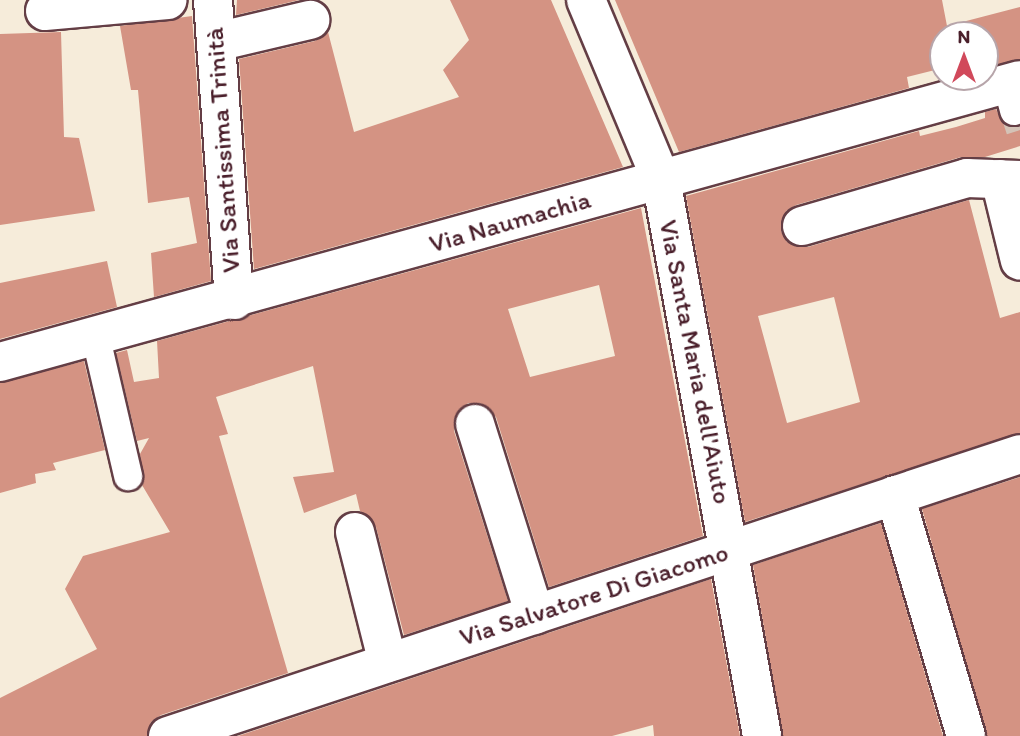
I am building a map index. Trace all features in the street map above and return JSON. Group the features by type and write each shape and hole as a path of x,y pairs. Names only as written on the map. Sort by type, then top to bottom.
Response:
{"street":[{"path":"45,11 168,0"},
{"name":"Via Santissima Trinità","path":"213,0 234,300"},
{"name":"Via Santa Maria dell'Aiuto","path":"586,0 661,179 731,549 762,736"},
{"path":"216,42 310,20"},
{"name":"Via Naumachia","path":"0,362 234,300 661,179 1014,91"},
{"path":"802,226 967,178 1010,180 1020,261"},
{"path":"96,338 128,476"},
{"path":"475,424 535,615"},
{"name":"Via Salvatore Di Giacomo","path":"168,736 1020,454"},
{"path":"895,495 966,736"},
{"path":"355,532 388,663"}],"building":[{"path":"237,0 299,0 236,15"},
{"path":"450,0 551,0 623,167 254,269 239,59 315,41 328,32 354,132 459,97 443,70 469,40"},
{"path":"615,0 942,0 946,21 929,21 929,72 907,77 909,88 679,152"},
{"path":"1020,7 1020,59 999,64 999,21 966,21"},
{"path":"192,16 211,281 154,297 151,253 197,243 189,197 148,203 138,90 131,90 120,26"},
{"path":"61,32 64,137 79,138 95,211 0,225 0,34"},
{"path":"996,109 1003,123 1020,126 1020,146 985,157 961,157 796,205 786,211 781,231 787,242 808,247 969,200 1000,318 1020,312 1020,433 745,522 686,196 919,131 920,136 956,127 985,118 985,112","holes":["834,297 860,402 787,423 758,316"]},
{"path":"641,208 703,536 549,587 496,417 480,403 468,403 454,419 454,431 508,601 404,635 376,527 360,511 356,494 304,513 293,477 334,472 313,366 216,397 228,434 219,436 288,673 161,715 151,722 147,736 0,736 0,698 97,649 65,589 83,556 170,532 142,485 140,454 149,438 137,441 116,353 127,350 134,382 159,378 157,341","holes":["599,285 615,356 530,377 508,309"]},
{"path":"107,261 117,307 0,339 0,283"},
{"path":"84,361 105,450 53,463 56,470 35,474 36,483 0,493 0,383"},
{"path":"1020,477 1020,736 987,736 922,509"},
{"path":"881,523 943,736 783,736 753,565"},
{"path":"711,579 740,736 654,736 653,725 612,736 238,736"}],"tunnel":[{"path":"1014,111 1020,130"}]}
